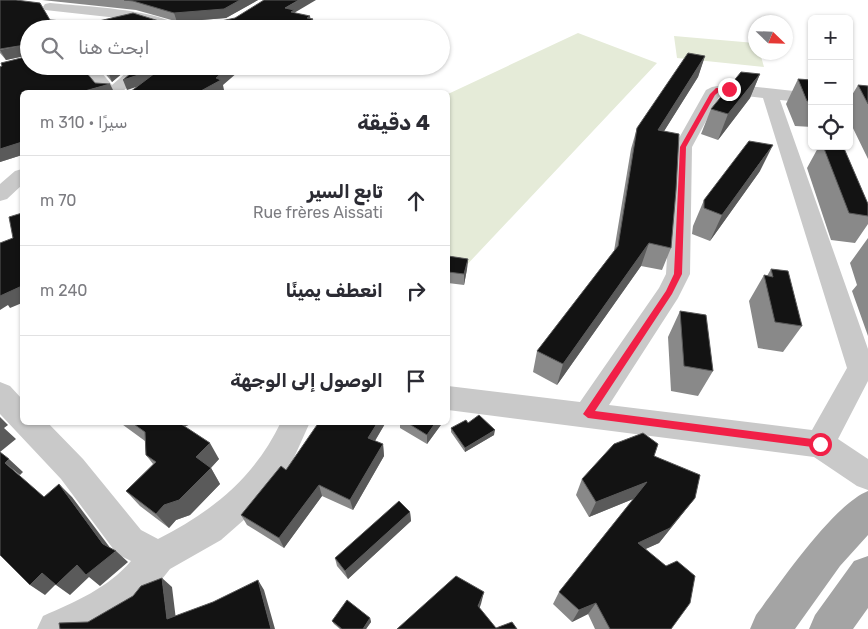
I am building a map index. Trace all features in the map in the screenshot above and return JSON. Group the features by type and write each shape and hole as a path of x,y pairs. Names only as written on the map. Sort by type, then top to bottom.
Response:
{"main road":[{"path":"770,629 827,553 868,508"},
{"path":"829,629 868,576"}],"street":[{"path":"46,7 64,0"},
{"path":"46,7 57,20"},
{"path":"46,7 156,20"},
{"path":"96,75 109,90"},
{"path":"114,90 133,75"},
{"path":"588,414 669,292 678,274 683,147 686,137 714,92 724,89 808,98"},
{"path":"770,94 865,368 820,444"},
{"path":"1,193 20,177"},
{"path":"0,394 20,416"},
{"path":"450,398 820,444 868,476"},
{"path":"30,425 72,469 129,542 158,557"},
{"path":"56,629 80,620 130,590 158,557 196,539 242,504 277,460 294,425"}],"green space":[{"path":"578,33 657,63 462,270 450,266 450,93"},
{"path":"674,36 748,42 748,60 762,60 764,67 677,58"}],"building":[{"path":"0,0 40,3 50,20 20,20 20,46 0,49"},
{"path":"124,0 240,0 224,9 174,13"},
{"path":"264,0 299,0 285,8 294,10 291,12 310,16 307,18 313,19 226,20 235,18"},
{"path":"133,13 156,20 103,20"},
{"path":"688,53 705,56 658,130 679,134 671,248 649,243 563,364 537,351 618,246 637,128"},
{"path":"20,58 20,75 88,75 95,83 110,84 88,90 20,90 20,143 0,149 1,63"},
{"path":"741,72 760,74 728,114 711,109"},
{"path":"129,75 138,75 123,80"},
{"path":"152,75 220,75 216,78 221,80 203,90 133,90"},
{"path":"798,79 808,80 807,101"},
{"path":"858,85 868,86 868,104"},
{"path":"749,141 773,145 722,215 704,208 704,200"},
{"path":"825,150 845,150 868,204 868,216 849,213"},
{"path":"20,214 20,287 0,296 0,243 13,238 9,217"},
{"path":"450,256 468,259 464,274 450,272"},
{"path":"771,269 788,271 802,326 775,322 764,275 773,277"},
{"path":"680,311 706,315 713,371 684,366"},
{"path":"479,415 495,430 465,448 451,428 466,420 468,423"},
{"path":"135,425 183,425 210,443 196,457 211,468 179,500 164,505 156,514 126,491 156,462 146,455 145,432"},
{"path":"317,425 376,425 368,438 383,444 350,500 319,485 279,538 241,515 281,466 286,470"},
{"path":"411,425 434,425 427,435"},
{"path":"643,433 658,444 654,456 700,475 695,498 670,528 638,543 666,566 677,561 695,576 690,603 671,629 610,629 596,603 579,610 559,592 647,482 596,502 582,479 614,444"},
{"path":"0,452 9,459 5,463 44,497 59,484 103,544 116,551 86,575 77,565 56,585 42,573 30,585 0,555"},
{"path":"399,501 410,512 345,571 335,558"},
{"path":"456,576 484,592 478,606 496,628 512,622 517,629 397,629"},
{"path":"162,578 167,619 213,602 258,580 271,629 60,629 59,623 88,622 133,596 141,586"},
{"path":"347,600 370,618 363,629 342,629 332,621"}],"route":[{"path":"729,89 718,90 712,94 686,137 683,147 678,274 669,292 588,414 820,444"}]}
